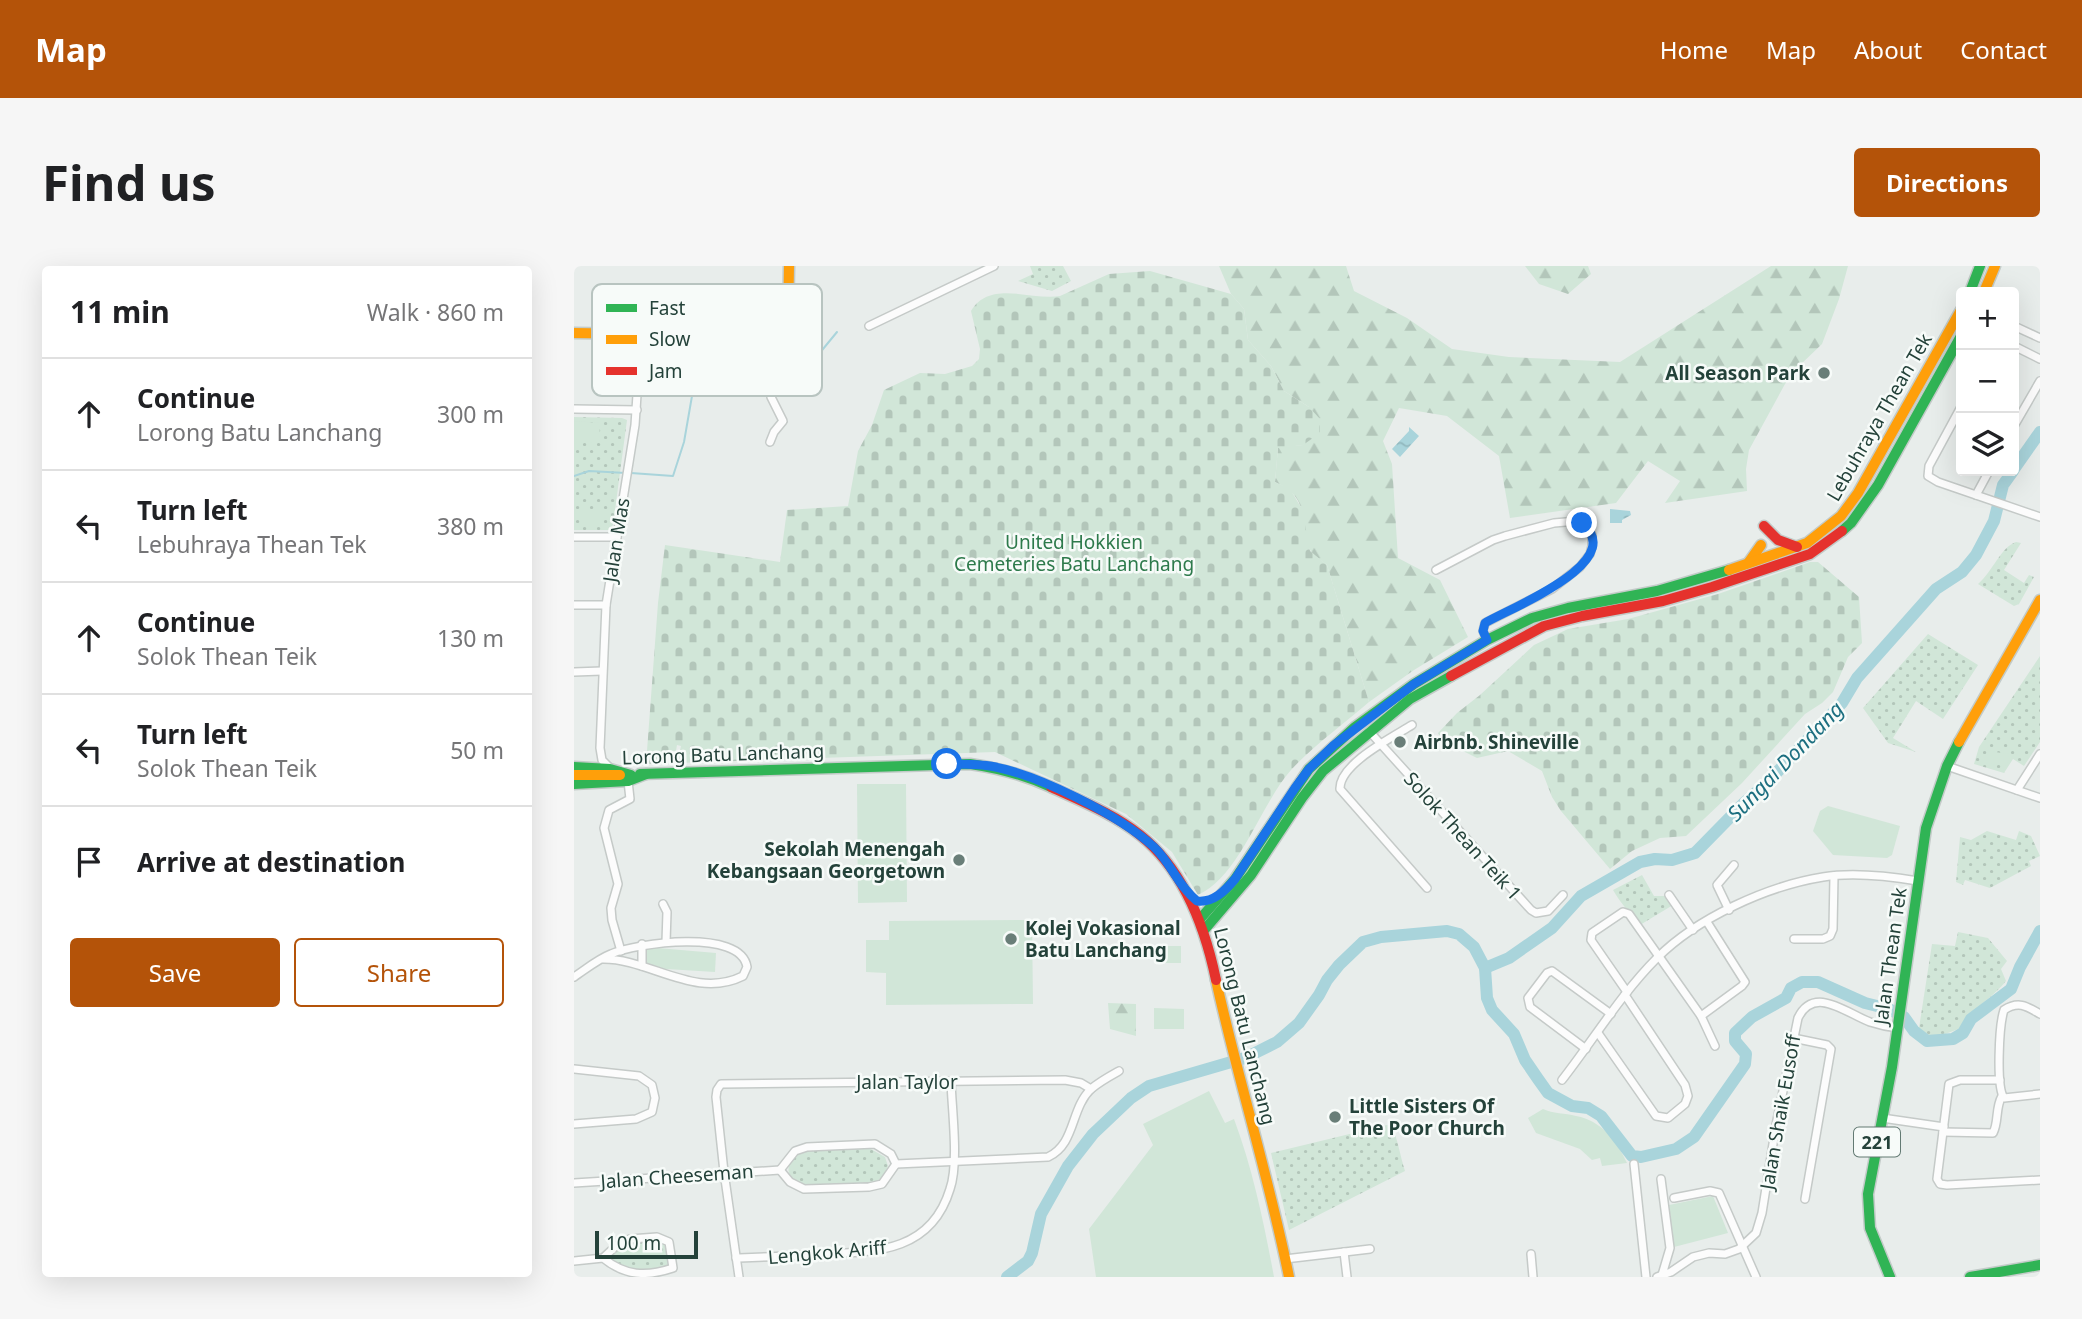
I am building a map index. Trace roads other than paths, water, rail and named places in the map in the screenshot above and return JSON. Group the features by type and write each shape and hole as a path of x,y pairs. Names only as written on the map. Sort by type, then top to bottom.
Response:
{"main road":[{"path":"789,266 789,284"},
{"path":"1972,287 1980,266"},
{"path":"1986,287 1994,266"},
{"name":"Lebuhraya Thean Tek","path":"1199,919 1227,889 1258,847 1302,779 1334,745 1414,684 1487,640 1549,613 1631,598 1767,558 1797,547 1827,529 1841,516 1858,493 1956,319"},
{"path":"574,333 592,333"},
{"name":"Lebuhraya Thean Tek","path":"1205,929 1251,875 1313,783 1337,758 1410,699 1531,632 1560,621 1663,601 1726,583 1810,554 1843,532 1872,494 1956,345"},
{"path":"1764,526 1778,540 1797,547"},
{"path":"1747,564 1761,545"},
{"path":"1726,583 1736,575 1763,566 1767,558 1810,554"},
{"name":"Jalan Thean Tek","path":"1890,1277 1870,1228 1867,1210 1870,1177 1898,1026 1926,828 1959,739 2040,600"},
{"name":"Jalan Thean Tek","path":"2009,654 2040,611"},
{"path":"1453,674 1483,652 1487,640 1498,643 1531,632"},
{"name":"Lorong Batu Lanchang","path":"574,775 947,764 992,766 1031,778 1119,821 1157,849 1185,891 1205,929 1230,1043 1289,1277"},
{"path":"574,767 589,766 622,775"},
{"path":"574,784 622,775"},
{"path":"1185,891 1197,901 1203,902 1227,889"},
{"path":"1970,1277 2040,1265"}],"street":[{"path":"869,326 994,266"},
{"path":"2019,328 2040,338"},
{"path":"2019,348 2040,359"},
{"path":"2019,417 2040,381"},
{"name":"Jalan Mas","path":"622,775 602,760 600,748 603,671 606,605 638,396"},
{"path":"771,396 783,421 774,432 771,442"},
{"path":"574,409 637,410"},
{"path":"1958,413 1928,466 1928,476 1938,482 2040,517"},
{"path":"1976,495 1986,476"},
{"path":"1436,570 1493,540 1539,526 1577,521 1585,525 1592,546 1587,559 1552,589 1485,623 1483,631 1487,640"},
{"path":"574,537 617,537"},
{"path":"574,605 606,605"},
{"path":"574,672 603,671"},
{"path":"1412,725 1380,744 1342,776 1340,783 1343,795 1427,888"},
{"name":"Solok Thean Teik 1","path":"1369,731 1531,910 1536,914 1548,911 1563,895"},
{"name":"Jalan Mas","path":"589,766 595,763 600,748"},
{"path":"2017,790 2040,754"},
{"path":"1947,766 2040,798"},
{"path":"621,951 611,908 617,878 604,828 609,810 630,799 622,775"},
{"path":"1729,910 1717,885 1734,864"},
{"path":"1562,1080 1626,993 1658,958 1707,922 1786,886 1834,876 1918,881"},
{"path":"1794,939 1823,939 1830,936 1833,929 1834,876"},
{"path":"1669,895 1693,930"},
{"path":"663,904 667,912 666,942"},
{"path":"1598,1033 1653,1114 1665,1119 1685,1104 1688,1092 1592,942 1592,933 1620,913 1626,912 1701,1016 1716,1046"},
{"path":"1701,1016 1745,982 1707,922"},
{"path":"574,977 601,959 621,951 642,944 666,942 704,942 744,957 747,964 743,976 735,980 705,982 672,978 621,959 601,959"},
{"path":"642,944 642,966"},
{"path":"1586,1049 1530,1007 1528,998 1547,973 1552,971 1611,1014"},
{"name":"Jalan Shaik Eusoff","path":"1743,1245 1756,1233 1762,1213 1793,1038 1801,1011 1815,1001 1827,1002 1871,1022 1898,1026"},
{"path":"1882,1118 1944,1130 1993,1133 1998,1103 2002,1096 2000,1080 2004,1010 2025,1005 2031,1006 2040,1014"},
{"path":"1793,1038 1828,1045 1831,1049 1805,1199"},
{"path":"574,1069 639,1076 652,1085 655,1098 652,1112 641,1118 574,1125"},
{"path":"896,1164 1040,1159 1055,1154 1066,1143 1081,1104 1091,1089 1119,1071"},
{"name":"Jalan Taylor","path":"724,1172 716,1092 721,1084 1065,1080 1081,1083 1091,1089"},
{"path":"2000,1080 1952,1081 1948,1088 1937,1179 1940,1184 2040,1180"},
{"name":"Lengkok Ariff","path":"736,1258 870,1252 888,1249 917,1236 940,1213 951,1187 951,1082"},
{"path":"2002,1096 2008,1099 2040,1094"},
{"name":"Jalan Cheeseman","path":"858,1145 879,1145 891,1154 896,1164 882,1184 869,1187 800,1188 790,1182 780,1170 789,1157 800,1149 858,1145"},
{"path":"1634,1164 1646,1277"},
{"name":"Jalan Cheeseman","path":"574,1183 780,1170"},
{"path":"724,1172 739,1277"},
{"path":"1659,1276 1670,1248 1661,1179"},
{"path":"1674,1198 1710,1191 1718,1193 1756,1277"},
{"path":"574,1261 603,1258 625,1241 657,1237 669,1242 673,1268 662,1273 632,1275 603,1258"},
{"path":"1659,1276 1693,1257 1709,1253 1725,1254 1743,1245"},
{"path":"1285,1259 1370,1249"},
{"path":"1344,1252 1347,1277"},
{"path":"1531,1254 1534,1277"}],"water":[{"path":"1409,427 1419,436 1400,457 1392,449 1409,431"},
{"path":"1610,509 1630,511 1631,515 1622,520 1622,523 1610,523"}],"waterway":[{"path":"822,350 837,332"},
{"path":"631,473 673,476 684,442 692,396"},
{"name":"Sungai Dondang","path":"2019,462 2040,432"},
{"path":"574,476 589,471 626,473"},
{"name":"Sungai Dondang","path":"1485,968 1509,958 1552,928 1581,896 1640,862 1672,860 1695,853 1766,784 1842,703 1857,678 1936,589 1962,572 1976,555 1994,521 2003,485 2009,476"},
{"path":"1007,1277 1028,1261 1041,1214 1068,1166 1093,1134 1131,1098 1149,1086 1245,1058 1277,1042 1299,1023 1327,980 1363,942 1381,937 1447,931 1459,934 1474,947 1485,968 1487,998 1492,1010 1514,1034 1525,1060 1548,1093 1572,1106 1588,1108 1601,1116 1632,1156 1641,1157 1676,1149 1694,1137 1745,1064 1746,1054 1735,1041 1735,1033 1752,1017 1786,998 1791,988 1802,982 1818,982 1904,1017 1914,1031 1927,1041 1953,1039 1963,1033 1971,1019 2011,989 2040,931"}],"place":[{"name":"All Season Park","path":"1824,373"},
{"name":"Airbnb. Shineville","path":"1400,742"},
{"name":"Sekolah Menengah Kebangsaan Georgetown","path":"959,860"},
{"name":"Kolej Vokasional Batu Lanchang","path":"1011,939"},
{"name":"Little Sisters Of The Poor Church","path":"1335,1117"}],"park label":[{"name":"United Hokkien Cemeteries Batu Lanchang","path":"1074,553"}]}
